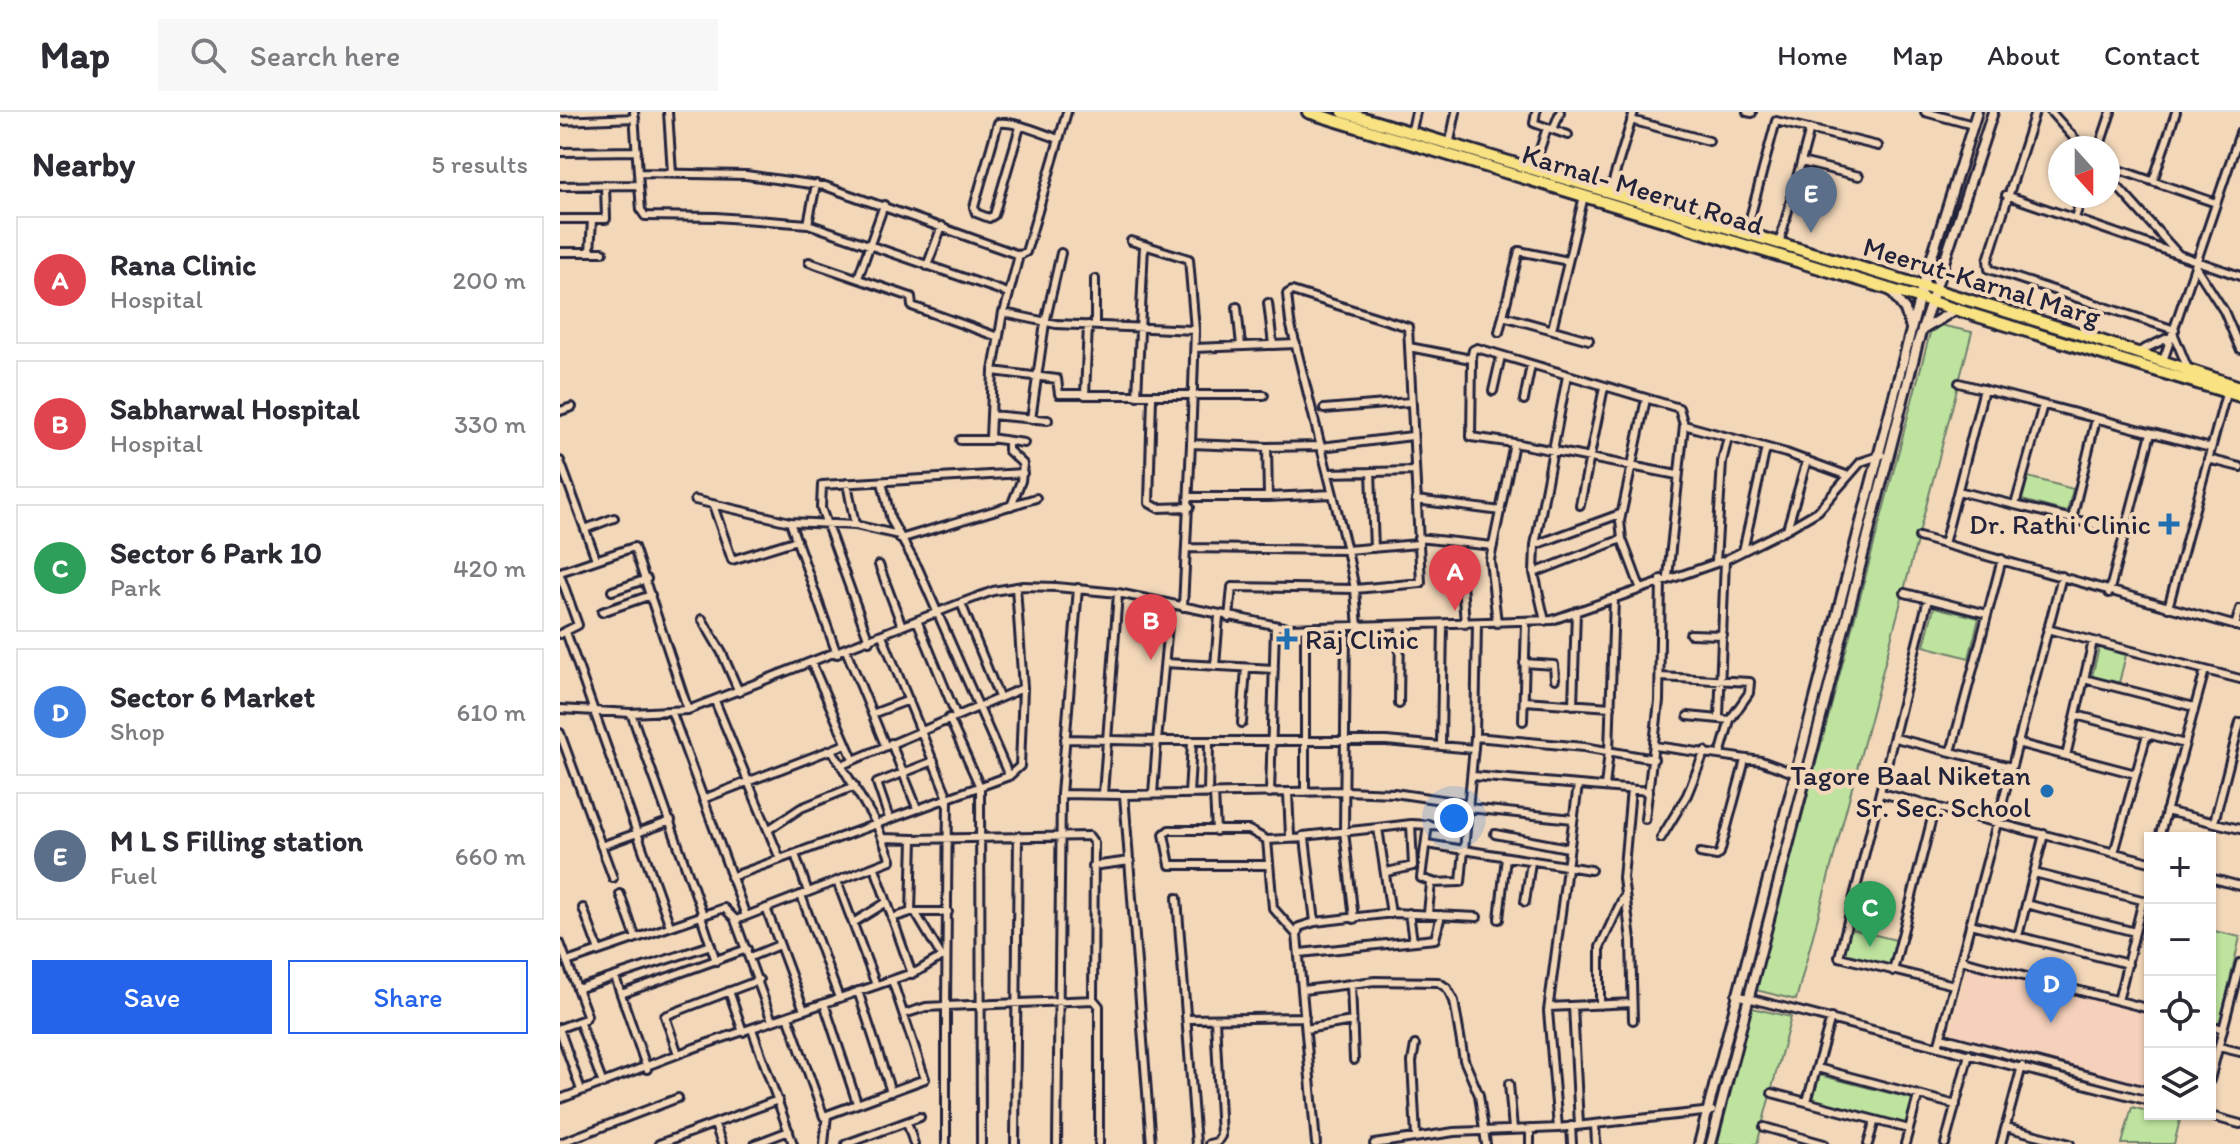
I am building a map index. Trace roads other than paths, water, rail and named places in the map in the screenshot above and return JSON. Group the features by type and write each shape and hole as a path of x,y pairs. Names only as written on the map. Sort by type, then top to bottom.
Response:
{"highway":[{"name":"Karnal- Meerut Road","path":"1308,112 1887,287 1927,294 1959,308 2228,387 2240,395"},
{"name":"Meerut-Karnal Marg","path":"1343,112 1746,233 1927,294 2163,361 2228,387 2240,387"}],"street":[{"path":"668,112 672,173"},
{"path":"638,173 746,175 816,184 884,205 1018,256 1026,252 1067,112"},
{"path":"1411,134 1416,112"},
{"path":"1449,146 1456,112"},
{"path":"1536,112 1534,123 1568,135"},
{"path":"1532,171 1560,112"},
{"path":"1925,112 1973,125"},
{"path":"1711,1144 1922,330 1927,294 1977,112"},
{"path":"1699,1144 1911,328 1927,294 1993,112"},
{"path":"2035,112 2006,195 1988,260 1990,270 2174,333 2188,369"},
{"path":"2051,112 2072,136"},
{"path":"2103,136 2111,112"},
{"path":"2153,181 2176,112"},
{"path":"560,121 635,115 641,210 645,216 716,217 808,224 1008,293"},
{"path":"1609,194 1633,116 1709,141"},
{"path":"1746,233 1775,123 1780,120 1878,146"},
{"path":"1020,127 994,215 989,218 976,213 974,207 997,125 1003,121 1059,139"},
{"path":"1779,244 1810,129"},
{"path":"2163,361 2240,133"},
{"path":"560,152 637,151"},
{"path":"1801,162 1859,176"},
{"path":"2120,170 2216,203"},
{"path":"808,224 816,184"},
{"path":"560,219 606,219 605,185"},
{"path":"560,186 639,185"},
{"path":"2120,189 2178,254"},
{"path":"2006,195 2240,276"},
{"path":"1552,329 1584,196"},
{"path":"858,278 884,205"},
{"path":"2075,218 2078,208"},
{"path":"590,252 592,220"},
{"path":"927,266 942,226"},
{"path":"1131,241 1189,259 1195,348 1183,607"},
{"path":"1137,396 1144,245"},
{"path":"1499,332 1519,251 1568,261"},
{"path":"560,252 603,252"},
{"path":"1031,419 1045,323 1061,253"},
{"path":"990,440 998,337 1018,256"},
{"path":"809,262 911,297 912,306 998,337"},
{"path":"2196,263 2224,311 2240,349"},
{"path":"1084,394 1095,279"},
{"path":"1887,287 1905,310 1911,328"},
{"path":"1229,618 1232,587 1355,589 1419,585 1409,330 1405,325 1292,291 1287,294 1286,300 1347,550 1355,589 1358,628"},
{"path":"1268,303 1273,345"},
{"path":"1237,307 1241,346"},
{"path":"1922,330 1943,314 1959,308"},
{"path":"1003,312 1045,323 1195,330"},
{"path":"1503,316 1589,340"},
{"path":"2136,353 2174,333"},
{"path":"1195,348 1296,344"},
{"path":"1409,347 1472,359"},
{"path":"1645,819 1654,759 1665,578 1684,425 1681,409 1474,348 1471,437 1677,475"},
{"path":"1493,391 1501,356"},
{"path":"1524,400 1531,365"},
{"path":"993,371 1058,380 1059,394 1152,397 1264,395"},
{"path":"1545,621 1534,573 1535,545 1567,376"},
{"path":"1959,383 2211,448"},
{"path":"1580,505 1604,387"},
{"path":"2168,608 2228,387"},
{"path":"1944,544 1984,389"},
{"path":"1152,397 1149,503 1158,508 1190,507"},
{"path":"1640,587 1622,539 1620,514 1646,399"},
{"path":"1324,409 1410,402"},
{"path":"2015,505 2043,405"},
{"path":"560,411 572,407"},
{"path":"991,415 1048,420"},
{"path":"2072,519 2096,419"},
{"path":"1684,425 1807,460 1846,475"},
{"path":"2109,593 2151,433"},
{"path":"1191,444 1321,446 1412,436"},
{"path":"1716,562 1722,462 1728,437"},
{"path":"960,440 1024,443"},
{"path":"1008,441 1008,450 1022,460 1023,473 1011,506"},
{"path":"1497,623 1490,570 1514,443"},
{"path":"1267,447 1268,497"},
{"path":"1743,551 1766,448"},
{"path":"560,709 631,713 688,710 812,664 961,603 1016,587 1078,588 1118,593 1275,627 1305,629 1545,621 1725,560 1818,511 1846,475 1861,462 1877,454 1889,455"},
{"path":"2208,459 2240,467"},
{"path":"1787,529 1807,460"},
{"path":"560,461 596,559"},
{"path":"1328,473 1414,471"},
{"path":"1371,472 1374,548"},
{"path":"869,641 821,508 821,486 1023,473"},
{"path":"882,482 899,537 918,568 1009,776"},
{"path":"847,483 855,525"},
{"path":"1958,491 2125,532"},
{"path":"1190,497 1333,494"},
{"path":"695,500 790,522 855,525 899,537 1036,498"},
{"path":"1416,500 1501,511"},
{"path":"713,505 732,560 797,540"},
{"path":"1535,545 1620,514"},
{"path":"585,529 614,518"},
{"path":"790,522 837,654"},
{"path":"1919,537 2062,576 2109,593 2238,626 2240,609"},
{"path":"1534,573 1622,539"},
{"path":"1188,548 1347,550 1418,541 1493,546"},
{"path":"670,926 563,633 578,625 560,574 634,547 688,710"},
{"path":"1951,752 2002,559"},
{"path":"1719,716 1725,560"},
{"path":"879,565 902,626"},
{"path":"1461,570 1465,624"},
{"path":"1938,1047 2062,576"},
{"path":"612,591 647,579"},
{"path":"731,877 1019,770 1023,688 1016,587"},
{"path":"1057,1144 1061,794 1078,588"},
{"path":"1103,794 1118,593"},
{"path":"1905,593 1987,614"},
{"path":"602,612 651,595"},
{"path":"1605,787 1614,598"},
{"path":"1928,599 1839,957 1954,985"},
{"path":"961,603 999,697"},
{"path":"1153,794 1170,604"},
{"path":"1573,705 1576,611"},
{"path":"1215,666 1219,616"},
{"path":"702,619 722,653 739,692"},
{"path":"917,620 980,787 981,1144"},
{"path":"1428,824 1421,879 1461,882 1473,776 1477,623"},
{"path":"1523,721 1526,623"},
{"path":"1441,745 1443,624"},
{"path":"1399,704 1400,626"},
{"path":"1270,793 1275,627"},
{"path":"1346,628 1344,831 1354,919"},
{"path":"1305,629 1305,792"},
{"path":"2047,629 2240,679"},
{"path":"1690,634 1723,635"},
{"path":"882,635 948,798 948,912 944,960 946,1144"},
{"path":"2066,756 2093,641"},
{"path":"846,650 872,714 904,774 917,808"},
{"path":"1165,663 1274,669"},
{"path":"1524,663 1554,665 1555,679"},
{"path":"812,664 853,759"},
{"path":"1242,723 1246,668"},
{"path":"2161,832 2205,670"},
{"path":"1660,677 1743,679 1751,685 1749,693 1730,720 1720,755"},
{"path":"2084,679 2194,707"},
{"path":"842,765 921,728 1023,688"},
{"path":"872,714 909,700"},
{"path":"715,701 780,859"},
{"path":"1524,701 1611,707"},
{"path":"631,713 671,821 716,961"},
{"path":"672,713 746,916"},
{"path":"2076,715 2185,744"},
{"path":"1688,716 1719,716 1730,720"},
{"path":"2214,822 2240,722"},
{"path":"560,733 613,878"},
{"path":"2114,853 2147,734"},
{"path":"1475,737 1609,751 1654,759"},
{"path":"1895,738 2011,767"},
{"path":"1065,739 1271,744 1345,741 1474,749"},
{"path":"1189,794 1192,743"},
{"path":"1209,743 1216,831"},
{"path":"2017,743 2136,774"},
{"path":"703,799 846,744"},
{"path":"1655,746 1766,762 1807,778"},
{"path":"735,920 875,868 891,859 876,823 832,750"},
{"path":"1661,838 1687,795 1705,751"},
{"path":"1700,853 1715,856 1720,853 1745,760"},
{"path":"889,818 876,786 934,761"},
{"path":"1473,776 1649,791"},
{"path":"1558,1128 1549,1007 1578,785"},
{"path":"768,830 801,808 855,786"},
{"path":"1631,789 1623,898 1631,940 1633,1020"},
{"path":"1288,793 1290,836"},
{"path":"1061,794 1394,793 1573,819"},
{"path":"1881,793 2144,860"},
{"path":"1124,795 1151,1144"},
{"path":"1893,971 1935,806"},
{"path":"2166,811 2240,829"},
{"path":"601,846 671,821"},
{"path":"1267,865 1168,864 1167,831 1257,832 1267,840 1411,824 1466,827"},
{"path":"1387,872 1413,866 1411,824"},
{"path":"1378,828 1391,914"},
{"path":"1495,834 1568,848"},
{"path":"2018,936 2044,834"},
{"path":"1015,1144 1018,836"},
{"path":"1303,836 1315,922"},
{"path":"884,838 1092,837 1093,1000 1099,1006 1099,1144"},
{"path":"913,839 913,912 944,960"},
{"path":"1267,840 1267,865 1275,912 1297,935"},
{"path":"1427,844 1591,870"},
{"path":"795,854 839,998"},
{"path":"1499,919 1506,857"},
{"path":"1092,866 1130,861"},
{"path":"1525,902 1531,862"},
{"path":"875,868 912,974"},
{"path":"2034,873 2144,900"},
{"path":"2216,880 2240,886"},
{"path":"837,881 876,985"},
{"path":"1428,913 1433,882"},
{"path":"620,894 636,938"},
{"path":"1177,898 1196,1144"},
{"path":"1600,1005 1600,947 1623,898"},
{"path":"853,923 887,902"},
{"path":"2026,904 2135,932"},
{"path":"2118,1001 2135,932 2146,904"},
{"path":"583,908 599,951"},
{"path":"567,962 727,908 747,949 772,1021"},
{"path":"766,908 804,1010"},
{"path":"892,918 913,912 948,912"},
{"path":"1409,913 1413,941"},
{"path":"1316,1144 1297,935 1299,927 1315,922 1391,914 1477,917"},
{"path":"1300,953 1436,938 1441,915"},
{"path":"1970,924 2128,964"},
{"path":"560,943 587,1015 560,1030 581,1090"},
{"path":"577,989 711,945"},
{"path":"750,957 779,945"},
{"path":"621,994 747,949"},
{"path":"560,1099 944,960"},
{"path":"1961,960 2144,1008"},
{"path":"2216,1058 2240,963"},
{"path":"615,977 647,1069"},
{"path":"678,1054 665,1016 759,980"},
{"path":"824,1117 925,1079 892,980"},
{"path":"1303,990 1408,981 1438,982 1447,988 1454,1001 1464,1060 1479,1095 1486,1144"},
{"path":"1351,984 1354,1060"},
{"path":"729,991 743,1032"},
{"path":"858,991 891,1092"},
{"path":"1736,995 2144,1099"},
{"path":"904,1014 926,1007 1093,1000"},
{"path":"824,1003 857,1103"},
{"path":"1549,1007 1632,1003"},
{"path":"1572,1144 1575,1126 1573,1006"},
{"path":"788,1016 824,1117 824,1144"},
{"path":"1187,1019 1305,1017"},
{"path":"1807,1101 1831,1018"},
{"path":"1209,1144 1217,1142 1221,1136 1215,1019"},
{"path":"579,1021 603,1084"},
{"path":"1306,1029 1352,1021"},
{"path":"2216,1027 2223,1029"},
{"path":"752,1029 793,1144"},
{"path":"1941,1037 2144,1090"},
{"path":"1415,1045 1412,1057 1416,1137"},
{"path":"2219,1047 2240,1052"},
{"path":"1945,1144 1969,1054"},
{"path":"2001,1144 2024,1059"},
{"path":"1817,1068 1956,1105"},
{"path":"1509,1084 1513,1129"},
{"path":"1772,1093 1909,1129"},
{"path":"1905,1144 1918,1096"},
{"path":"560,1143 678,1098"},
{"path":"659,1144 778,1100"},
{"path":"1374,1144 1483,1130 1558,1128 1719,1112"},
{"path":"846,1144 920,1117"},
{"path":"2216,1118 2240,1124"},
{"path":"1868,1144 1875,1120"},
{"path":"907,1122 914,1144"},
{"path":"1595,1124 1596,1144"},
{"path":"715,1125 722,1144"},
{"path":"1764,1127 1824,1144"},
{"path":"2006,1127 2065,1143"},
{"path":"1530,1129 1530,1144"},
{"path":"755,1144 789,1131"},
{"path":"1780,1144 1783,1132"},
{"path":"873,1135 876,1144"},
{"path":"1435,1135 1435,1144"}],"place":[{"name":"M L S Filling station","path":"1811,233"},
{"name":"Dr. Rathi Clinic","path":"2169,524"},
{"name":"Rana Clinic","path":"1455,611"},
{"name":"Raj Clinic","path":"1287,639"},
{"name":"Sabharwal Hospital","path":"1151,660"},
{"name":"Tagore Baal Niketan Sr. Sec. School","path":"2047,791"},
{"name":"Sector 6 Park 10","path":"1870,947"},
{"name":"Sector 6 Market","path":"2051,1023"}]}
